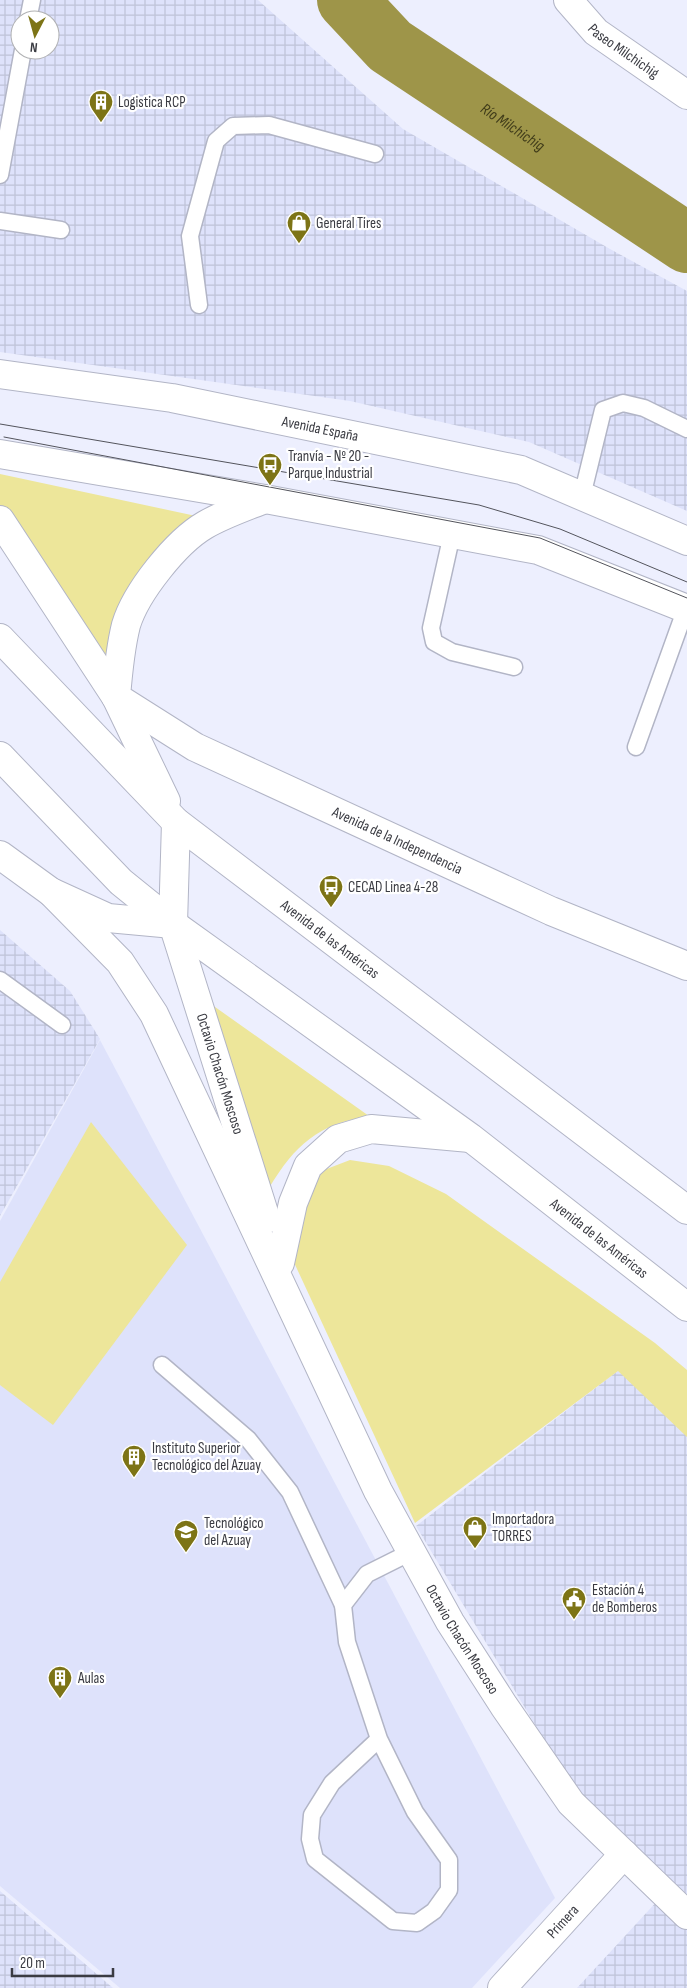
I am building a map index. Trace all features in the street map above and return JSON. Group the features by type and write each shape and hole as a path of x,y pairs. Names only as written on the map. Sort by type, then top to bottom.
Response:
{"main road":[{"name":"Paseo Milchichig","path":"568,0 596,32 687,95"},
{"name":"Avenida España","path":"0,374 172,398 521,470 687,541"},
{"path":"0,454 265,499 538,550 687,608"},
{"path":"116,697 119,658 127,623 145,588 165,560 204,525 265,499"},
{"path":"0,520 116,697 176,822"},
{"name":"Avenida de las Américas","path":"0,638 176,822 687,1210"},
{"name":"Avenida de la Independencia","path":"116,697 195,747 551,911 687,966"},
{"name":"Avenida de las Américas","path":"0,756 121,882 173,924 471,1138 687,1307"},
{"name":"Octavio Chacón Moscoso","path":"176,822 173,924 298,1320"},
{"path":"0,855 51,892 108,918 173,924"},
{"name":"Octavio Chacón Moscoso","path":"51,892 120,962 154,1014 378,1491 450,1622 504,1706 571,1803 687,1915"},
{"path":"280,1263 293,1203 308,1166 338,1139 371,1129 471,1138"},
{"name":"Primera","path":"502,1988 624,1854"}],"lane":[{"path":"0,175 21,60"},
{"path":"199,306 190,236 216,141 233,126 269,125 375,154"},
{"path":"0,221 61,230"},
{"path":"582,496 603,410 623,403 644,408 687,429"},
{"path":"452,534 431,628 434,642 452,652 514,667"},
{"path":"636,747 687,608"},
{"path":"0,980 62,1025"},
{"path":"162,1366 248,1439 290,1492 343,1605 347,1642 379,1739 416,1812 449,1860 449,1890 434,1911 417,1923 393,1921 315,1859 310,1839 312,1815 332,1783 379,1739"},
{"path":"343,1605 367,1574 411,1552"}],"shaded area":[{"path":"0,0 258,0 403,129 610,249 687,291 687,511 529,442 350,401 0,352"},
{"path":"0,474 196,516 106,666 0,506"},
{"path":"0,930 70,991 100,1039 0,1216"},
{"path":"208,1002 369,1116 336,1125 310,1139 288,1160 269,1188"},
{"name":"Tecnológico del Azuay","path":"100,1040 555,1898 472,1988 120,1988 0,1886 0,1221"},
{"path":"91,1122 187,1245 53,1425 0,1385 0,1282"},
{"path":"350,1160 389,1166 446,1194 655,1343 687,1370 687,1437 618,1371 415,1523 291,1256 311,1180 324,1170"},
{"path":"619,1370 687,1435 687,1988 577,1988 672,1885 576,1793 416,1526"},
{"path":"0,1891 113,1988 0,1988"}],"waterway":[{"name":"Río Milchichig","path":"347,0 390,46 687,243"}],"tram line":[{"path":"0,424 479,505 560,529 687,582"},
{"path":"4,437 540,538 687,598"}],"place":[{"name":"Logistica RCP","path":"101,123"},
{"name":"General Tires","path":"299,244"},
{"name":"Tranvía - Nº 20 - Parque Industrial","path":"270,486"},
{"name":"CECAD Linea 4-28","path":"331,908"},
{"name":"Instituto Superior Tecnológico del Azuay","path":"134,1478"},
{"name":"Importadora TORRES","path":"475,1549"},
{"name":"Tecnológico del Azuay","path":"186,1553"},
{"name":"Estación 4 de Bomberos","path":"574,1620"},
{"name":"Aulas","path":"60,1699"}]}
